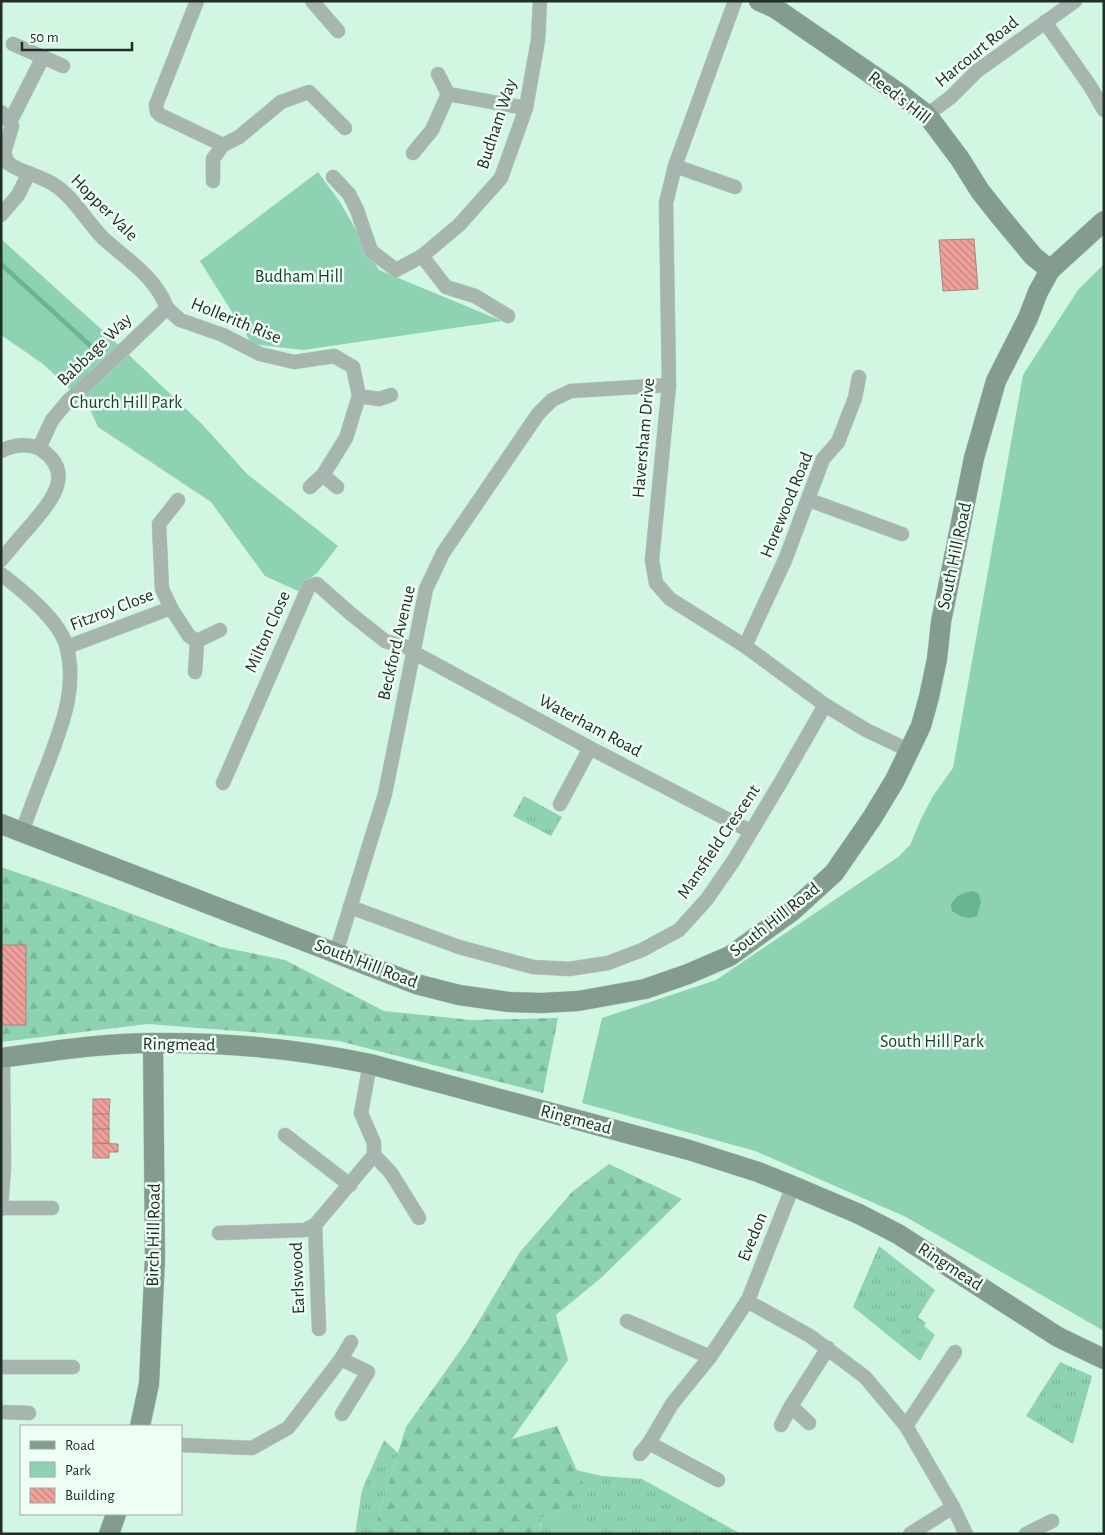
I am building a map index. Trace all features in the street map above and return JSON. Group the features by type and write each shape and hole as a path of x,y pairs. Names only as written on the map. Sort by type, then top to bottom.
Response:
{"street":[{"path":"197,1 156,105 157,112 223,145"},
{"path":"312,1 338,31"},
{"name":"Budham Way","path":"334,177 349,194 353,202 371,251 396,270 422,256 459,225 501,178 526,108 538,40 540,1"},
{"name":"Haversham Drive","path":"735,1 675,166 666,203 669,385 652,560 656,583 670,599 745,646 825,705 866,730 910,751"},
{"name":"Reed's Hill","path":"759,1 775,8 900,94 927,115 999,215 1033,256 1050,270"},
{"name":"Harcourt Road","path":"927,115 951,97 977,70 1074,2"},
{"path":"1045,22 1090,86 1104,110"},
{"path":"13,44 63,66"},
{"name":"Hopper Vale","path":"43,57 6,117 12,130 4,157 12,166 61,190 103,237 149,277 162,295 166,308"},
{"path":"438,74 448,94"},
{"path":"213,181 214,159 223,145 238,137 281,102 309,92 345,128"},
{"path":"448,94 526,108"},
{"path":"413,153 432,130 448,94"},
{"path":"675,166 735,187"},
{"path":"1,215 18,195 29,173"},
{"name":"South Hill Road","path":"1,824 416,984 459,995 509,1002 578,1001 645,988 688,974 730,956 791,912 834,873 872,818 910,751 921,726 929,697 937,659 941,622 974,458 996,381 1050,270 1104,221"},
{"path":"422,256 446,287 475,296 508,316"},
{"name":"Hollerith Rise","path":"166,308 180,320 223,335 260,354 294,362 334,356 353,367 359,396 346,438 323,475 310,487"},
{"name":"Babbage Way","path":"39,448 52,420 68,401 97,376 166,308"},
{"name":"Horewood Road","path":"745,646 785,560 823,459 838,442 855,398 859,377"},
{"name":"Beckford Avenue","path":"336,953 385,794 426,589 444,553 538,414 552,400 571,391 669,385"},
{"path":"359,396 378,399 391,395"},
{"path":"1,451 11,446 26,445 39,448 50,456 57,470 58,485 52,500 1,560"},
{"path":"323,475 337,487"},
{"name":"Fitzroy Close","path":"178,500 159,524 162,589 188,636 197,641"},
{"path":"809,500 902,534"},
{"path":"1,574 37,603 61,635 67,647 71,686 64,719 22,832"},
{"name":"Milton Close","path":"223,782 310,586 317,584 385,641 413,651"},
{"name":"Fitzroy Close","path":"67,647 171,608"},
{"path":"195,672 197,641 220,630"},
{"name":"Waterham Road","path":"413,651 590,748 750,831"},
{"name":"Mansfield Crescent","path":"350,907 459,947 533,967 569,969 608,963 642,950 679,930 708,899 734,860 825,705"},
{"path":"560,804 590,748"},
{"name":"Ringmead","path":"2,1058 54,1051 153,1043 282,1049 370,1064 688,1150 758,1172 859,1214 898,1234 1058,1337 1104,1359"},
{"name":"Birch Hill Road","path":"140,1425 149,1384 155,1258 153,1043"},
{"path":"2,1058 1,1209 52,1208"},
{"path":"370,1064 361,1113 374,1143 374,1155 391,1172 419,1218"},
{"path":"285,1135 350,1185"},
{"name":"Earlswood","path":"219,1233 305,1230 315,1225 374,1155"},
{"name":"Evedon","path":"640,1454 649,1443 672,1404 710,1356 747,1301 793,1186"},
{"name":"Earlswood","path":"315,1225 319,1329"},
{"path":"747,1301 810,1336 865,1377 906,1426 953,1507 966,1534"},
{"path":"627,1321 710,1356"},
{"path":"182,1445 252,1448 288,1428 341,1359 351,1342"},
{"path":"781,1425 828,1348"},
{"path":"906,1426 955,1352"},
{"path":"341,1359 368,1372 342,1414"},
{"path":"1,1367 73,1367"},
{"path":"791,1406 809,1424"},
{"path":"1,1412 28,1413"},
{"path":"649,1443 718,1480"},
{"path":"910,1534 953,1507"},
{"path":"109,1534 116,1515"},
{"path":"1026,1534 1052,1521"}],"green space":[{"name":"Budham Hill","path":"318,172 340,202 379,270 502,321 303,350 252,344 200,261"},
{"name":"Church Hill Park","path":"1,239 110,337 202,424 247,474 338,546 317,573 298,591 265,576 211,502 98,427 89,407 43,364 1,335"},
{"name":"South Hill Park","path":"1104,264 1104,1331 906,1217 755,1151 582,1103 602,1018 716,980 898,857 910,845 933,796 953,768 1023,375 1078,290"},
{"path":"524,796 562,817 551,836 513,816"},
{"path":"1,867 221,947 285,960 384,1011 471,1020 558,1018 543,1093 339,1041 263,1033 148,1024 1,1042"},
{"path":"609,1164 682,1199 601,1278 556,1315 568,1360 512,1439 557,1426 589,1497 540,1518 541,1534 373,1534 406,1427 467,1341 520,1252 573,1191"},
{"path":"879,1246 935,1290 918,1317 926,1323 924,1326 935,1335 920,1361 853,1307"},
{"path":"1060,1362 1092,1376 1073,1444 1026,1416"},
{"path":"384,1440 398,1453 373,1534 355,1534 362,1490"},
{"path":"576,1470 602,1476 642,1479 741,1534 541,1534 540,1518 588,1497"},
{"path":"580,1507 591,1534 552,1534 545,1523"}],"shaded area":[{"path":"973,891 978,893 981,902 977,916 964,917 952,911 951,905 957,897"}],"building":[{"path":"974,239 978,289 943,291 939,240"},
{"path":"1,945 26,945 26,1025 1,1025"},
{"path":"93,1099 110,1099 109,1114 93,1114"},
{"path":"93,1114 109,1114 109,1129 93,1129"},
{"path":"93,1129 109,1129 109,1143 93,1143"},
{"path":"93,1143 118,1144 118,1152 109,1152 109,1158 93,1158"}],"waterway":[{"path":"1,264 94,349"}]}
